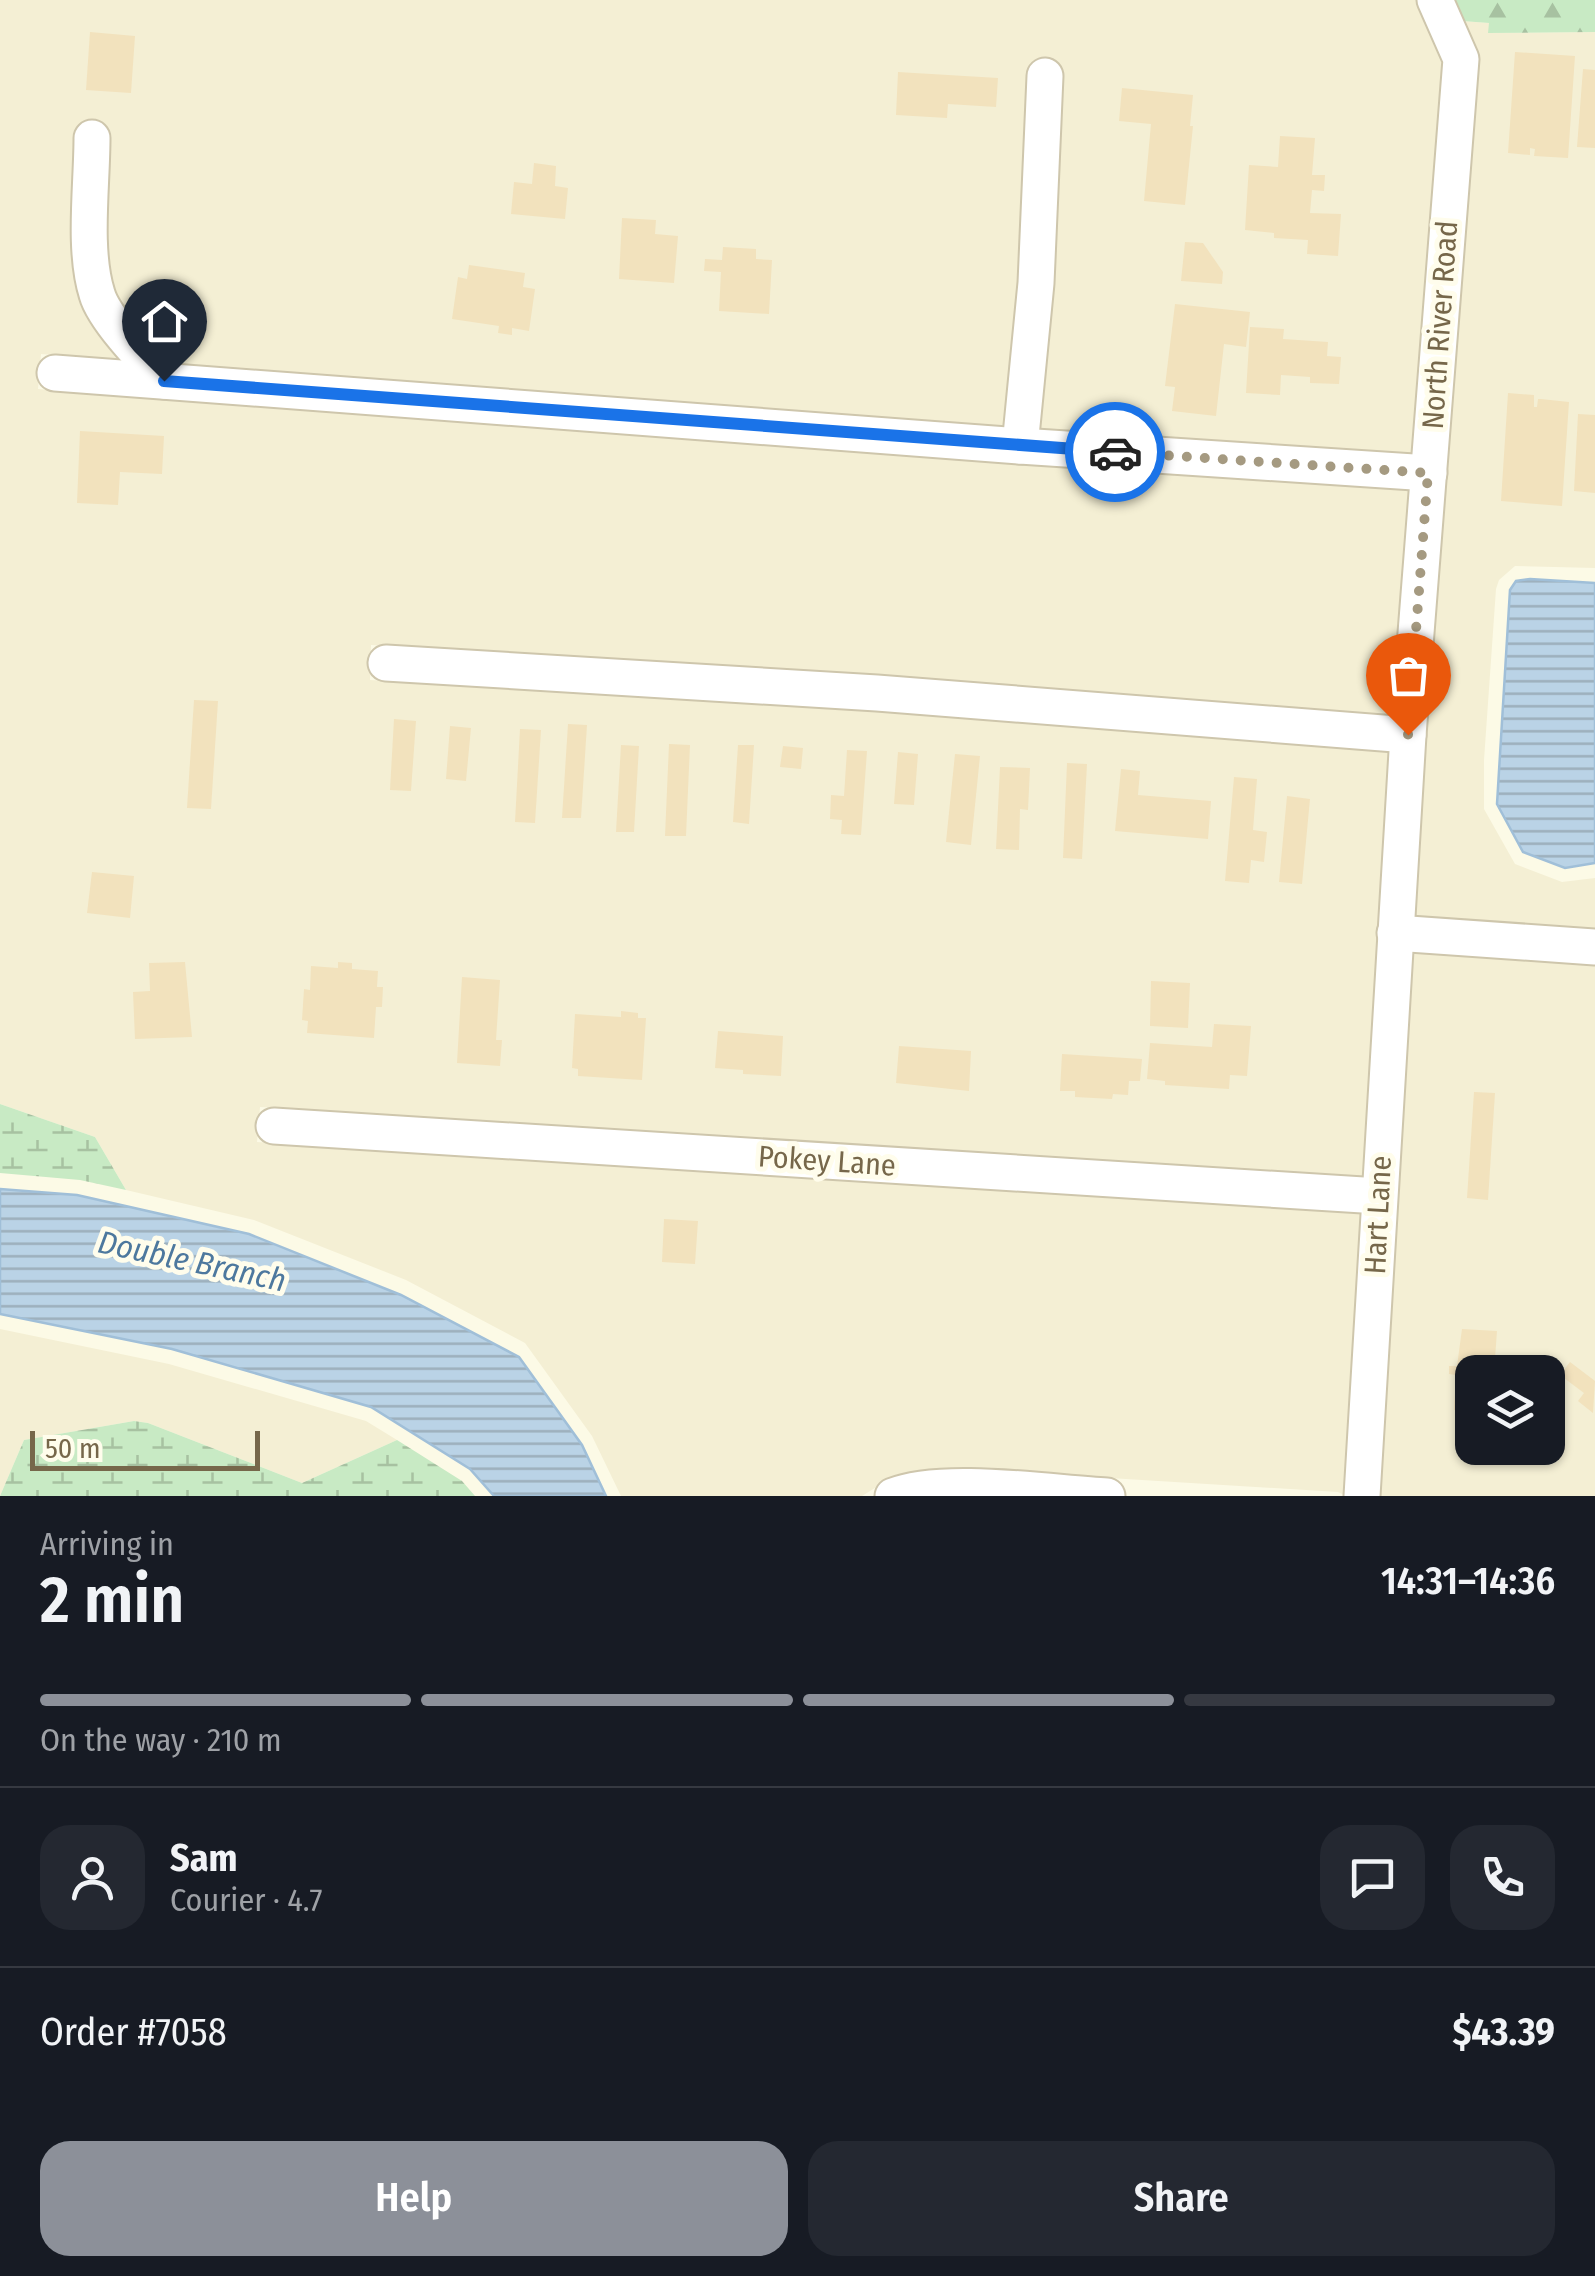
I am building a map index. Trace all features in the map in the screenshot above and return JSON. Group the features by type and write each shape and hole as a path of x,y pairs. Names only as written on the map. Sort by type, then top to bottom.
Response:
{"street":[{"name":"North River Road","path":"1395,934 1461,60 1435,0"},
{"path":"1020,446 1036,283 1044,76"},
{"path":"92,138 91,255 97,297 135,351 164,381"},
{"path":"55,373 1428,473"},
{"path":"386,663 876,693 1408,735"},
{"path":"1395,934 1595,947"},
{"name":"Hart Lane","path":"1362,1496 1395,934"},
{"name":"Pokey Lane","path":"274,1126 1380,1196"},
{"path":"893,1496 946,1486 1107,1496"}],"shaded area":[{"path":"0,0 1417,0 1442,55 1444,85 1414,454 41,354 38,389 1019,464 1411,489 1393,716 878,675 371,645 370,680 875,711 1391,752 1365,1177 260,1107 257,1142 1362,1213 1346,1496 1338,1492 947,1468 891,1478 862,1496 621,1496 592,1436 525,1343 406,1280 254,1220 126,1190 95,1137 0,1104"},
{"path":"1462,21 1489,23 1489,33 1595,32 1595,568 1515,566 1499,580 1484,760 1484,809 1515,864 1562,882 1595,878 1595,929 1412,917"},
{"path":"1410,952 1595,965 1595,1496 1378,1496"},
{"path":"0,1329 169,1364 366,1421 397,1440 302,1483 134,1421 24,1440 0,1496"}],"green space":[{"path":"1453,0 1595,0 1595,32 1488,33 1489,23 1462,21"},
{"path":"0,1104 95,1137 126,1190 80,1180 0,1173"},
{"path":"134,1421 302,1483 397,1440 462,1481 475,1496 0,1496 24,1440"}],"water":[{"path":"1516,581 1595,583 1595,863 1565,868 1523,852 1497,804 1510,590"},
{"name":"Double Branch","path":"0,1189 77,1195 249,1234 401,1295 519,1357 582,1445 606,1496 494,1496 470,1469 371,1407 172,1349 0,1314"}],"building":[{"path":"90,32 135,36 131,93 86,90"},
{"path":"1515,52 1575,56 1568,158 1534,156 1535,149 1530,148 1530,155 1508,153"},
{"path":"1583,69 1595,70 1595,148 1577,147"},
{"path":"898,72 998,78 996,107 948,104 947,118 896,115"},
{"path":"1122,88 1193,95 1185,205 1144,201 1151,124 1119,121"},
{"path":"1280,136 1315,138 1312,175 1325,175 1324,191 1312,190 1310,213 1341,214 1338,256 1307,254 1308,240 1274,238 1274,233 1245,230 1249,165 1278,167"},
{"path":"534,163 556,166 555,186 568,188 565,219 511,214 514,182 532,184"},
{"path":"622,218 656,220 655,234 678,236 674,283 619,279"},
{"path":"1185,242 1203,243 1223,272 1222,284 1181,281"},
{"path":"723,247 756,249 756,259 772,260 769,314 719,311 721,272 704,271 705,259 722,260"},
{"path":"469,265 525,273 523,287 535,289 529,331 512,328 512,335 498,333 499,326 452,319 458,277 467,279"},
{"path":"1175,304 1250,312 1246,347 1224,344 1216,416 1172,411 1175,387 1165,386"},
{"path":"1250,327 1284,329 1283,339 1328,342 1327,356 1341,357 1339,384 1310,383 1310,377 1281,375 1280,395 1246,393"},
{"path":"1508,393 1534,395 1534,407 1538,399 1569,402 1562,506 1501,501"},
{"path":"1578,414 1595,415 1595,493 1574,491"},
{"path":"80,431 164,436 162,474 120,472 118,505 77,503"},
{"path":"194,700 218,701 211,809 187,808"},
{"path":"394,719 416,721 411,791 390,790"},
{"path":"568,724 587,725 581,818 562,818"},
{"path":"450,726 471,728 466,781 446,779"},
{"path":"520,729 541,730 535,823 515,822"},
{"path":"669,744 690,745 686,836 665,836"},
{"path":"621,745 639,746 634,832 616,832"},
{"path":"738,745 754,745 749,824 733,822"},
{"path":"783,746 803,748 801,769 780,767"},
{"path":"847,750 867,751 861,835 841,834 842,820 830,819 831,795 844,796"},
{"path":"898,752 918,754 914,805 894,804"},
{"path":"955,754 980,756 971,845 946,842"},
{"path":"1067,763 1087,764 1082,859 1063,858"},
{"path":"1000,767 1030,768 1028,810 1020,809 1019,850 996,849"},
{"path":"1121,769 1140,771 1138,795 1211,801 1208,839 1115,831"},
{"path":"1234,777 1257,779 1253,830 1267,832 1264,862 1251,860 1249,883 1225,881"},
{"path":"1287,796 1310,799 1302,884 1279,882"},
{"path":"92,872 134,876 130,918 87,913"},
{"path":"185,962 192,1037 135,1039 133,992 150,991 149,963"},
{"path":"338,962 352,963 352,969 378,971 377,987 383,987 382,1007 376,1007 374,1038 307,1033 308,1021 302,1020 304,989 310,990 311,966 338,968"},
{"path":"462,977 500,980 496,1040 502,1040 500,1066 457,1063"},
{"path":"1151,981 1190,983 1188,1028 1150,1026"},
{"path":"621,1011 646,1018 642,1080 578,1076 578,1069 572,1068 575,1014 621,1017"},
{"path":"1214,1024 1251,1026 1247,1076 1230,1075 1229,1089 1165,1085 1165,1081 1147,1079 1150,1043 1212,1047"},
{"path":"718,1031 783,1036 781,1076 715,1068"},
{"path":"899,1046 971,1051 969,1091 896,1083"},
{"path":"1062,1054 1142,1059 1140,1081 1129,1081 1128,1095 1113,1094 1112,1099 1075,1097 1075,1091 1060,1091"},
{"path":"1474,1092 1495,1093 1488,1200 1467,1198"},
{"path":"664,1219 698,1221 695,1264 662,1262"},
{"path":"1462,1329 1497,1331 1495,1355 1458,1355"},
{"path":"1570,1362 1595,1381 1593,1413 1578,1401 1584,1393 1565,1379"}],"way so far":[{"path":"1115,452 1428,473 1408,735"}],"route":[{"path":"164,381 1115,452"}]}
